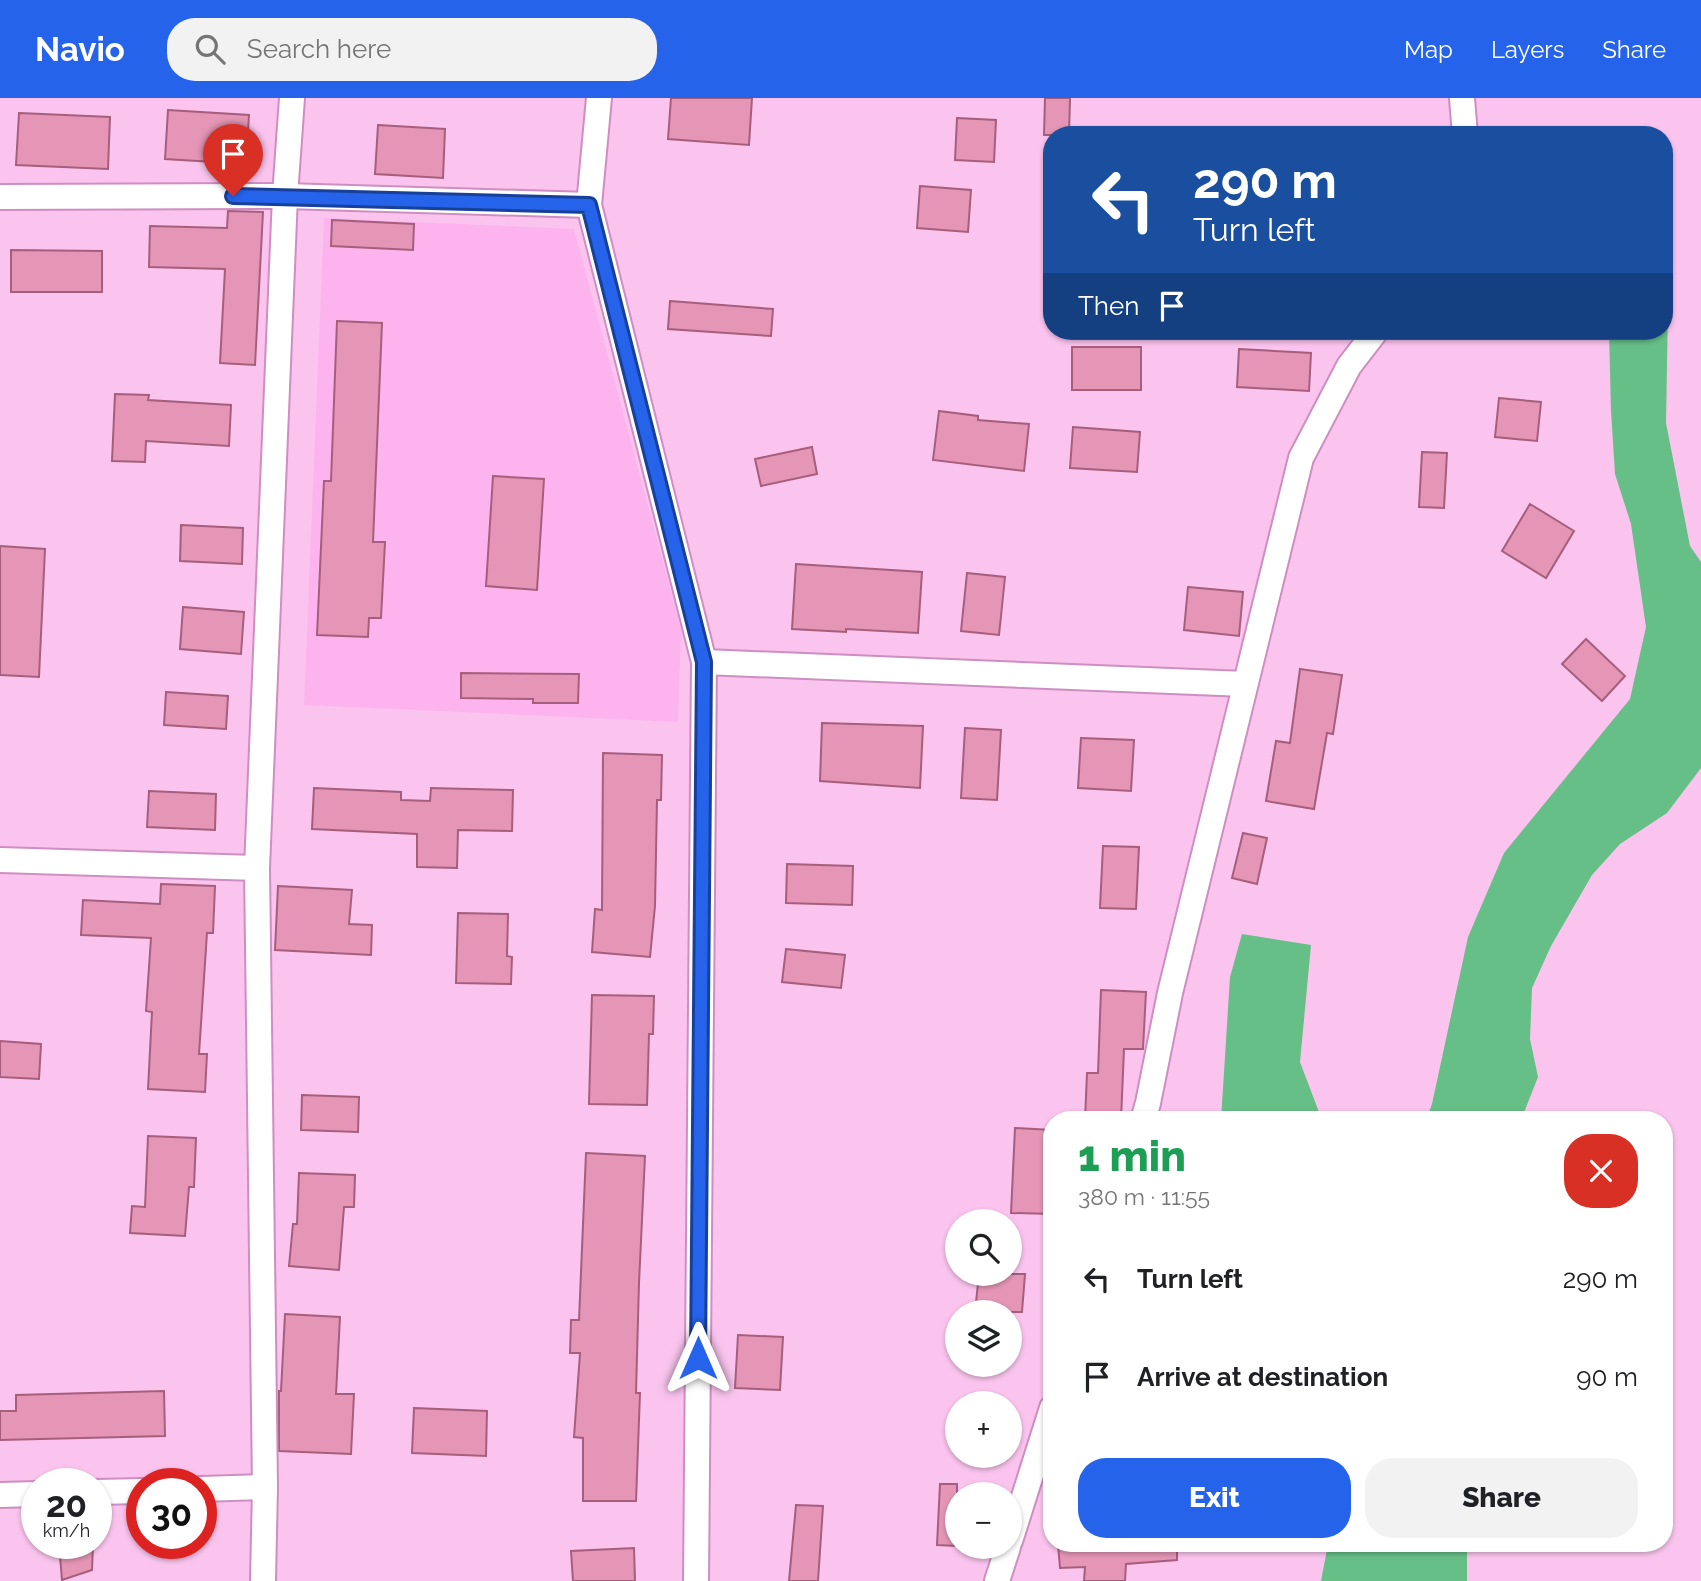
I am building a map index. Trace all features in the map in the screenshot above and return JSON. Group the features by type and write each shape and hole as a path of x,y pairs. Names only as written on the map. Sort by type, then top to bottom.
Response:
{"street":[{"path":"263,1581 265,1487 257,868 285,196 292,98"},
{"path":"599,98 589,205 704,662 696,1581"},
{"path":"1462,98 1464,126"},
{"path":"0,197 285,196 589,205"},
{"path":"1145,1111 1170,993 1301,458 1349,366 1369,340"},
{"path":"704,662 1245,684"},
{"path":"0,860 257,868"},
{"path":"1022,1503 1043,1436"},
{"path":"217,1488 265,1487"},
{"path":"0,1495 21,1494"},
{"path":"997,1581 1004,1559"}],"shaded area":[{"path":"324,218 574,229 681,629 678,722 304,705"}],"green space":[{"path":"1609,340 1667,340 1666,423 1690,546 1701,562 1701,768 1667,813 1620,844 1592,875 1551,946 1532,988 1530,1039 1538,1077 1525,1111 1429,1111 1468,937 1504,853 1630,699 1646,627 1631,524 1615,474"},
{"path":"1242,934 1311,945 1300,1062 1319,1111 1222,1111 1230,977"},
{"path":"1326,1552 1467,1552 1467,1581 1321,1581"}],"building":[{"path":"671,98 752,98 749,145 668,139"},
{"path":"1045,98 1070,98 1069,126 1044,126"},
{"path":"168,110 249,115 246,164 165,159"},
{"path":"19,113 110,117 108,169 16,165"},
{"path":"957,118 996,120 994,162 955,160"},
{"path":"378,125 445,129 443,178 375,174"},
{"path":"920,186 971,190 968,232 917,228"},
{"path":"228,211 263,212 255,365 220,363 225,269 149,267 150,226 227,228"},
{"path":"332,220 414,224 413,250 331,246"},
{"path":"11,250 102,251 102,292 11,292"},
{"path":"670,301 773,309 771,336 668,329"},
{"path":"337,321 382,323 373,542 385,542 381,618 369,618 368,637 317,635 324,481 331,481"},
{"path":"1072,347 1141,347 1141,390 1072,390"},
{"path":"1239,349 1311,353 1309,391 1237,387"},
{"path":"115,394 149,395 148,400 231,405 229,446 146,441 145,462 112,461"},
{"path":"1499,398 1541,402 1537,441 1495,437"},
{"path":"939,411 978,416 978,420 1029,424 1024,471 933,460"},
{"path":"1073,427 1140,432 1137,472 1070,468"},
{"path":"812,447 817,474 761,486 755,459"},
{"path":"1422,452 1447,453 1444,508 1419,507"},
{"path":"493,476 544,479 537,590 486,586"},
{"path":"1530,504 1574,531 1546,578 1502,551"},
{"path":"181,525 243,528 242,564 180,561"},
{"path":"0,546 45,549 39,677 0,675"},
{"path":"796,564 922,572 918,633 792,629"},
{"path":"967,573 1005,577 999,635 961,631"},
{"path":"1188,587 1243,592 1239,636 1184,630"},
{"path":"183,607 244,612 241,654 180,649"},
{"path":"1586,639 1625,676 1602,701 1562,664"},
{"path":"1300,669 1342,675 1333,734 1327,733 1314,809 1266,801 1276,741 1290,743"},
{"path":"461,673 579,674 578,703 461,698"},
{"path":"166,692 228,696 226,729 164,725"},
{"path":"822,723 923,726 920,788 820,781"},
{"path":"965,728 1001,730 997,800 961,798"},
{"path":"1081,738 1134,740 1131,791 1078,788"},
{"path":"603,753 662,755 661,800 657,800 655,906 650,957 592,952 595,909 602,910"},
{"path":"314,788 401,792 401,800 430,801 431,788 513,790 512,831 458,830 457,868 417,867 417,834 312,829"},
{"path":"149,791 216,794 215,830 147,827"},
{"path":"1243,833 1267,838 1257,884 1232,878"},
{"path":"1103,846 1139,847 1136,909 1100,908"},
{"path":"787,864 853,866 852,905 786,903"},
{"path":"161,884 215,886 213,933 207,933 199,1054 207,1054 205,1092 148,1089 152,1012 146,1011 151,938 81,935 83,900 160,904"},
{"path":"278,886 352,890 349,924 372,925 371,955 275,950"},
{"path":"458,913 508,914 507,956 512,957 511,984 456,983"},
{"path":"786,949 845,955 841,988 782,982"},
{"path":"1101,990 1146,992 1143,1049 1124,1049 1121,1111 1085,1111 1087,1073 1098,1073"},
{"path":"592,995 654,996 653,1034 649,1034 647,1105 589,1104"},
{"path":"0,1041 41,1044 39,1079 0,1077"},
{"path":"302,1095 359,1097 358,1132 301,1130"},
{"path":"1015,1128 1043,1130 1043,1214 1022,1213 1022,1209 1011,1209"},
{"path":"148,1136 196,1138 194,1187 189,1187 185,1236 130,1233 132,1206 145,1207"},
{"path":"586,1153 645,1156 636,1393 640,1393 636,1501 583,1501 583,1438 574,1437 580,1353 570,1353 571,1320 579,1320"},
{"path":"299,1173 355,1175 354,1207 344,1207 339,1270 289,1266 293,1224 297,1224"},
{"path":"1022,1274 1025,1274 1022,1312 1022,1300 976,1300 978,1286 1022,1286"},
{"path":"285,1314 340,1317 336,1394 354,1394 351,1454 279,1451 279,1391"},
{"path":"738,1335 783,1337 780,1390 735,1388"},
{"path":"164,1391 165,1436 0,1440 0,1411 16,1411 16,1395"},
{"path":"414,1408 487,1411 486,1456 412,1453"},
{"path":"940,1484 945,1484 945,1545 937,1545"},
{"path":"796,1505 823,1506 818,1581 789,1581"},
{"path":"634,1548 635,1581 573,1581 571,1551"},
{"path":"1059,1552 1177,1552 1177,1560 1126,1564 1125,1581 1084,1581 1085,1567 1060,1568"},
{"path":"60,1559 92,1559 92,1570 62,1580"}],"route":[{"path":"233,196 589,205 704,662 698,1358"}]}
